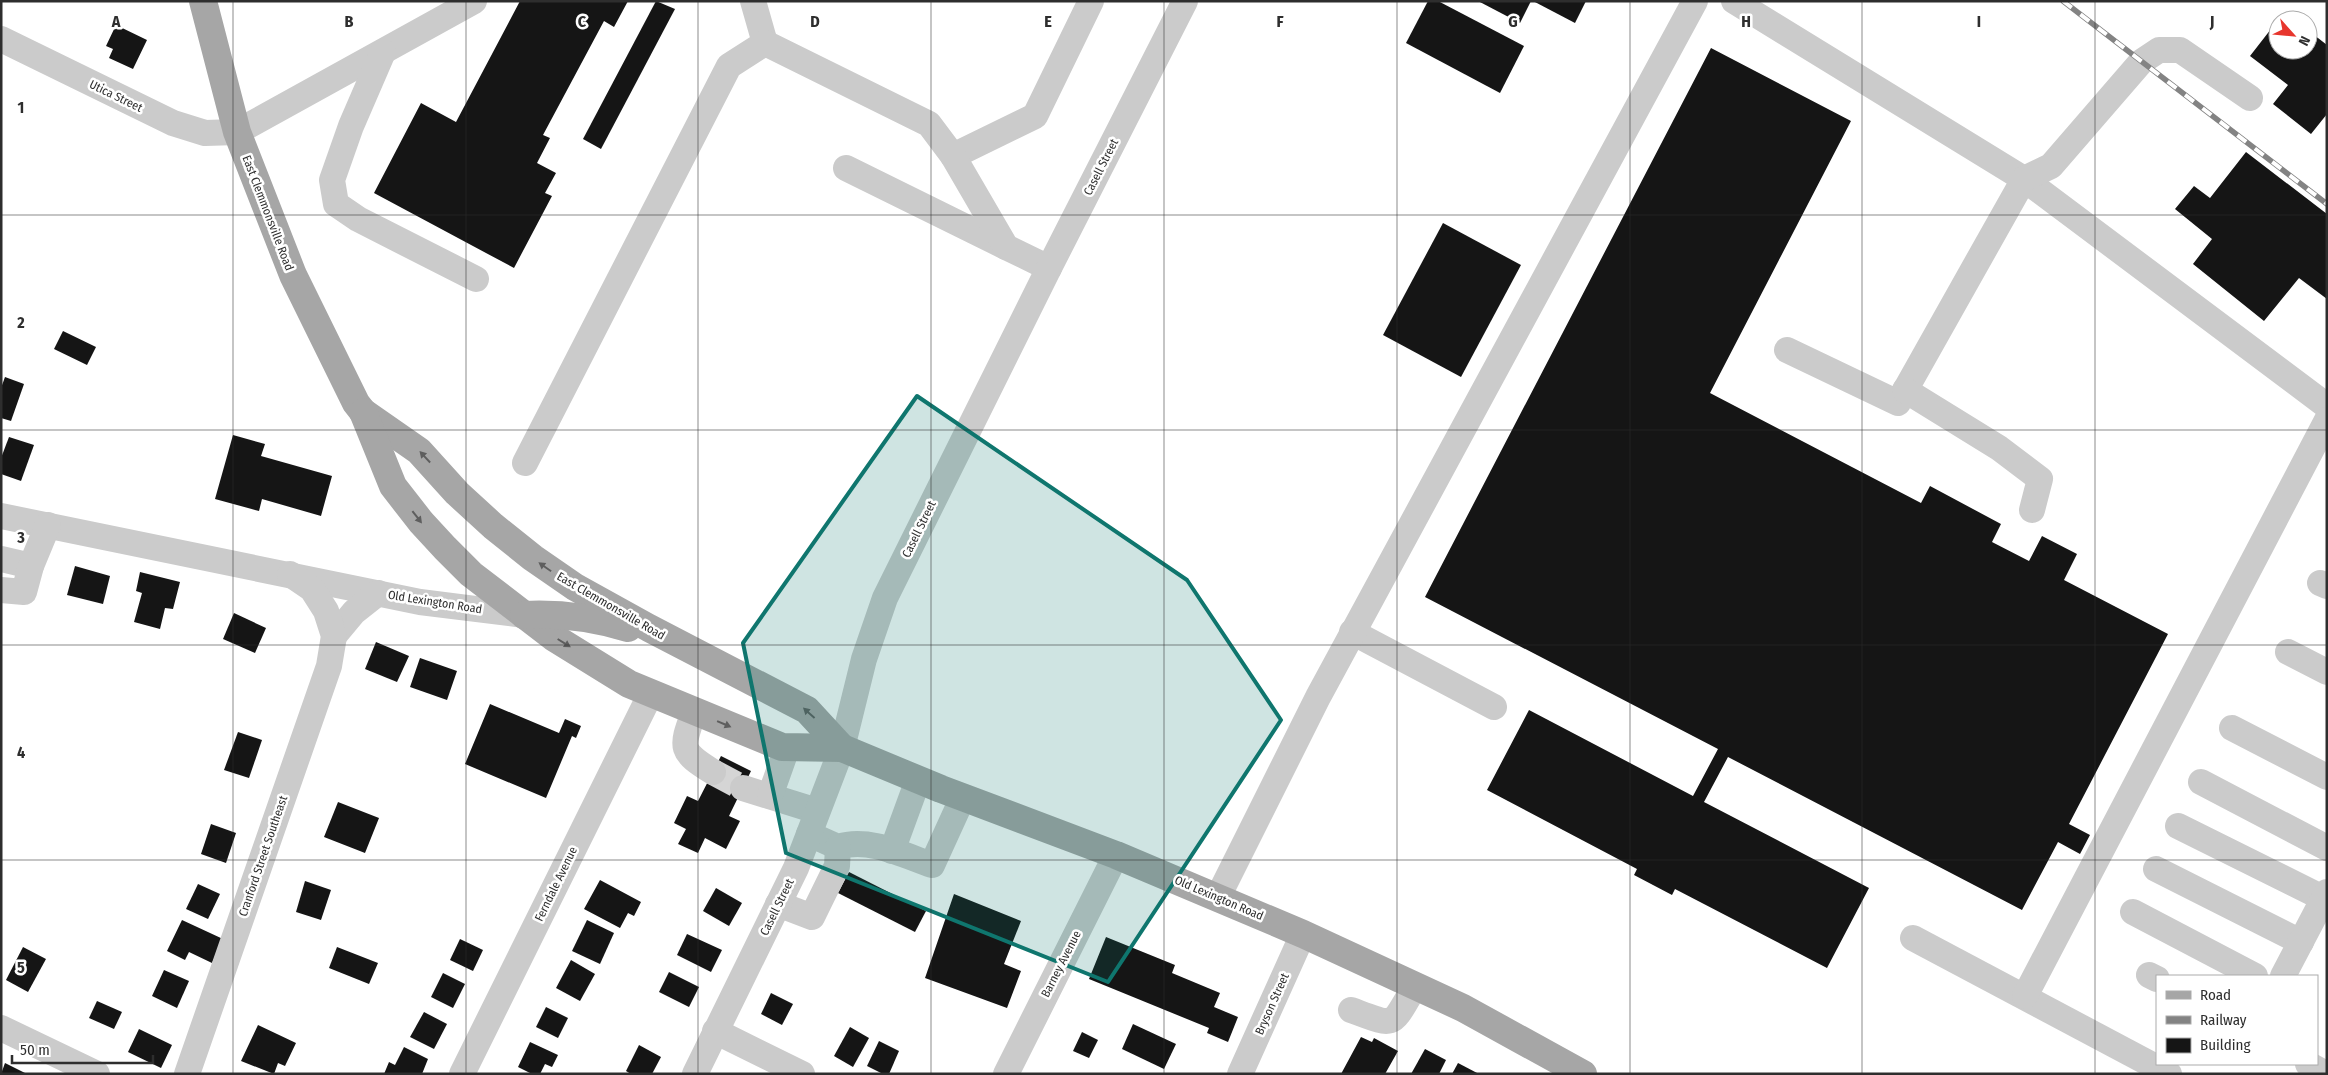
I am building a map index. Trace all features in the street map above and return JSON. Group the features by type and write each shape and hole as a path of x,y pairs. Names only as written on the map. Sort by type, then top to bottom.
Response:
{"main road":[{"name":"East Clemmonsville Road","path":"203,1 237,132 293,276 356,403 364,412 419,451 457,493 493,526 533,558 575,587 678,644"},
{"name":"East Clemmonsville Road","path":"364,412 393,486 421,522 471,574 524,615"},
{"path":"524,615 553,614 607,622 678,644"},
{"name":"Old Lexington Road","path":"524,615 562,642 629,684 694,712 788,748 842,748 918,780 1116,855 1304,934 1463,1008 1583,1074"},
{"name":"Old Lexington Road","path":"678,644 807,710 842,748"}],"street":[{"path":"237,132 474,1"},
{"path":"753,1 765,44 929,124 953,156 1006,247"},
{"path":"953,156 1035,116 1092,1"},
{"name":"Casell Street","path":"695,1074 778,904 813,823 842,748 864,659 885,598 1049,268 1185,1"},
{"path":"1218,898 1352,632 1695,1"},
{"path":"1734,1 2024,180 2327,406"},
{"name":"Utica Street","path":"1,39 173,123 205,133 237,132"},
{"path":"525,463 729,66 765,44"},
{"path":"1787,350 1898,402 2024,180 2051,166 2141,62 2159,50 2180,50 2250,98"},
{"path":"383,52 351,126 332,180 336,204 358,219 476,279"},
{"path":"846,168 1049,268"},
{"path":"1905,390 1999,448 2040,479 2032,510"},
{"path":"2025,996 2327,420"},
{"name":"Old Lexington Road","path":"1,516 420,602 524,615"},
{"path":"1,590 24,592 31,566 48,525"},
{"path":"1,560 31,566"},
{"name":"Cranford Street Southeast","path":"187,1074 330,666 334,636 326,612 312,589 290,574"},
{"path":"334,636 354,612 378,593"},
{"path":"1352,632 1494,707"},
{"path":"2288,652 2327,672"},
{"name":"Ferndale Avenue","path":"462,1074 651,693"},
{"path":"694,712 685,737 685,747 690,758 713,772"},
{"path":"2232,728 2327,777"},
{"path":"770,796 788,748"},
{"path":"892,851 918,780"},
{"path":"2201,782 2327,848"},
{"path":"743,788 770,796 813,823 838,847 837,866 812,917 778,904"},
{"path":"838,847 852,842 892,851 932,865 963,797"},
{"path":"2178,826 2326,897 2284,975"},
{"name":"Barney Avenue","path":"1006,1074 1116,855"},
{"path":"2156,869 2301,942"},
{"path":"2133,912 2253,975"},
{"name":"Bryson Street","path":"1240,1074 1304,934"},
{"path":"1913,938 2169,1074"},
{"path":"1351,1010 1384,1023 1391,1022 1415,986"},
{"path":"1,1028 97,1074"},
{"path":"715,1031 802,1074"},
{"path":"2310,1065 2326,1074"}],"highlighted area":[{"path":"917,396 1187,580 1281,720 1108,982 786,853 743,643"}],"building":[{"path":"520,1 628,1 614,27 604,21 543,135 550,138 537,163 556,173 545,193 552,196 514,268 374,193 421,103 456,122"},
{"path":"656,1 675,9 601,149 583,139"},
{"path":"1428,1 1438,1 1524,46 1500,93 1406,43"},
{"path":"1478,1 1531,1 1520,23"},
{"path":"1533,1 1586,1 1575,23"},
{"path":"116,25 147,40 133,69 109,58 113,49 106,46"},
{"path":"2268,33 2268,60 2318,60 2318,38 2327,45 2327,114 2311,134 2273,104 2288,85 2250,56"},
{"path":"1711,48 1851,121 1710,393 1921,503 1930,486 2001,524 1992,542 2029,561 2042,536 2077,554 2064,580 2168,634 2069,824 2090,835 2080,854 2058,842 2022,910 1728,757 1704,802 1869,888 1827,968 1675,889 1672,895 1634,875 1637,869 1487,790 1529,710 1693,796 1718,749 1425,597"},
{"path":"2246,152 2327,214 2327,299 2299,278 2264,321 2193,264 2212,239 2175,209 2194,186 2210,198"},
{"path":"1443,223 1521,265 1461,377 1383,335"},
{"path":"63,331 96,347 87,365 54,349"},
{"path":"5,377 24,384 11,421 1,418 1,388"},
{"path":"233,435 265,444 261,456 332,476 321,516 262,499 259,511 215,499"},
{"path":"9,437 34,445 21,481 1,474 1,458"},
{"path":"75,566 110,576 103,604 67,595"},
{"path":"140,572 180,582 173,609 165,608 160,629 134,622 142,593 136,591"},
{"path":"234,613 266,628 255,653 223,639"},
{"path":"376,642 409,656 397,682 365,669"},
{"path":"420,658 457,671 447,700 410,687"},
{"path":"490,704 559,733 565,719 581,726 576,738 572,736 546,798 465,764"},
{"path":"238,732 262,740 249,778 224,770"},
{"path":"721,756 751,771 729,816 740,821 726,849 705,838 698,853 678,844 686,829 674,823 687,796 698,801"},
{"path":"338,802 379,818 365,853 324,837"},
{"path":"211,824 236,833 226,863 201,854"},
{"path":"849,872 926,911 915,932 838,893"},
{"path":"600,880 641,902 634,916 628,913 620,928 584,909"},
{"path":"305,881 331,890 321,920 296,912"},
{"path":"198,884 220,894 208,919 186,909"},
{"path":"716,888 742,903 729,926 703,911"},
{"path":"954,894 1021,921 1004,964 1021,971 1007,1008 925,978"},
{"path":"182,920 223,939 212,963 189,952 185,960 167,951"},
{"path":"587,920 614,933 600,964 572,951"},
{"path":"687,934 722,950 711,972 677,955"},
{"path":"1106,937 1175,965 1172,973 1220,993 1214,1007 1238,1017 1228,1042 1207,1033 1209,1028 1089,979"},
{"path":"460,939 483,950 473,971 450,960"},
{"path":"23,947 46,959 28,992 6,980"},
{"path":"337,947 378,963 369,984 329,968"},
{"path":"571,960 595,974 580,1001 556,988"},
{"path":"164,970 189,981 177,1008 152,996"},
{"path":"669,972 699,987 689,1007 659,992"},
{"path":"443,973 465,984 453,1008 431,997"},
{"path":"771,993 793,1004 782,1025 761,1014"},
{"path":"97,1001 122,1012 114,1029 89,1018"},
{"path":"546,1007 568,1018 558,1038 536,1027"},
{"path":"424,1012 447,1024 434,1049 410,1037"},
{"path":"1133,1024 1176,1044 1164,1069 1122,1049"},
{"path":"258,1025 296,1043 285,1066 278,1063 274,1074 241,1061"},
{"path":"850,1027 869,1038 853,1067 834,1056"},
{"path":"139,1029 172,1045 161,1068 128,1052"},
{"path":"1082,1032 1098,1040 1089,1058 1073,1051"},
{"path":"1361,1037 1372,1042 1374,1038 1398,1051 1385,1074 1341,1074"},
{"path":"879,1041 899,1051 889,1074 883,1074 867,1066"},
{"path":"530,1042 558,1055 552,1067 545,1064 540,1074 532,1074 518,1067"},
{"path":"639,1045 661,1057 652,1074 631,1074 626,1071"},
{"path":"404,1047 428,1059 422,1074 384,1074 389,1062 395,1065"},
{"path":"1425,1049 1446,1060 1439,1074 1411,1074"},
{"path":"5,1063 27,1074 1,1074"},
{"path":"1458,1063 1479,1074 1452,1074"}],"tunnel":[{"path":"713,772 743,788"}],"railway":[{"path":"2063,1 2327,204"}]}
